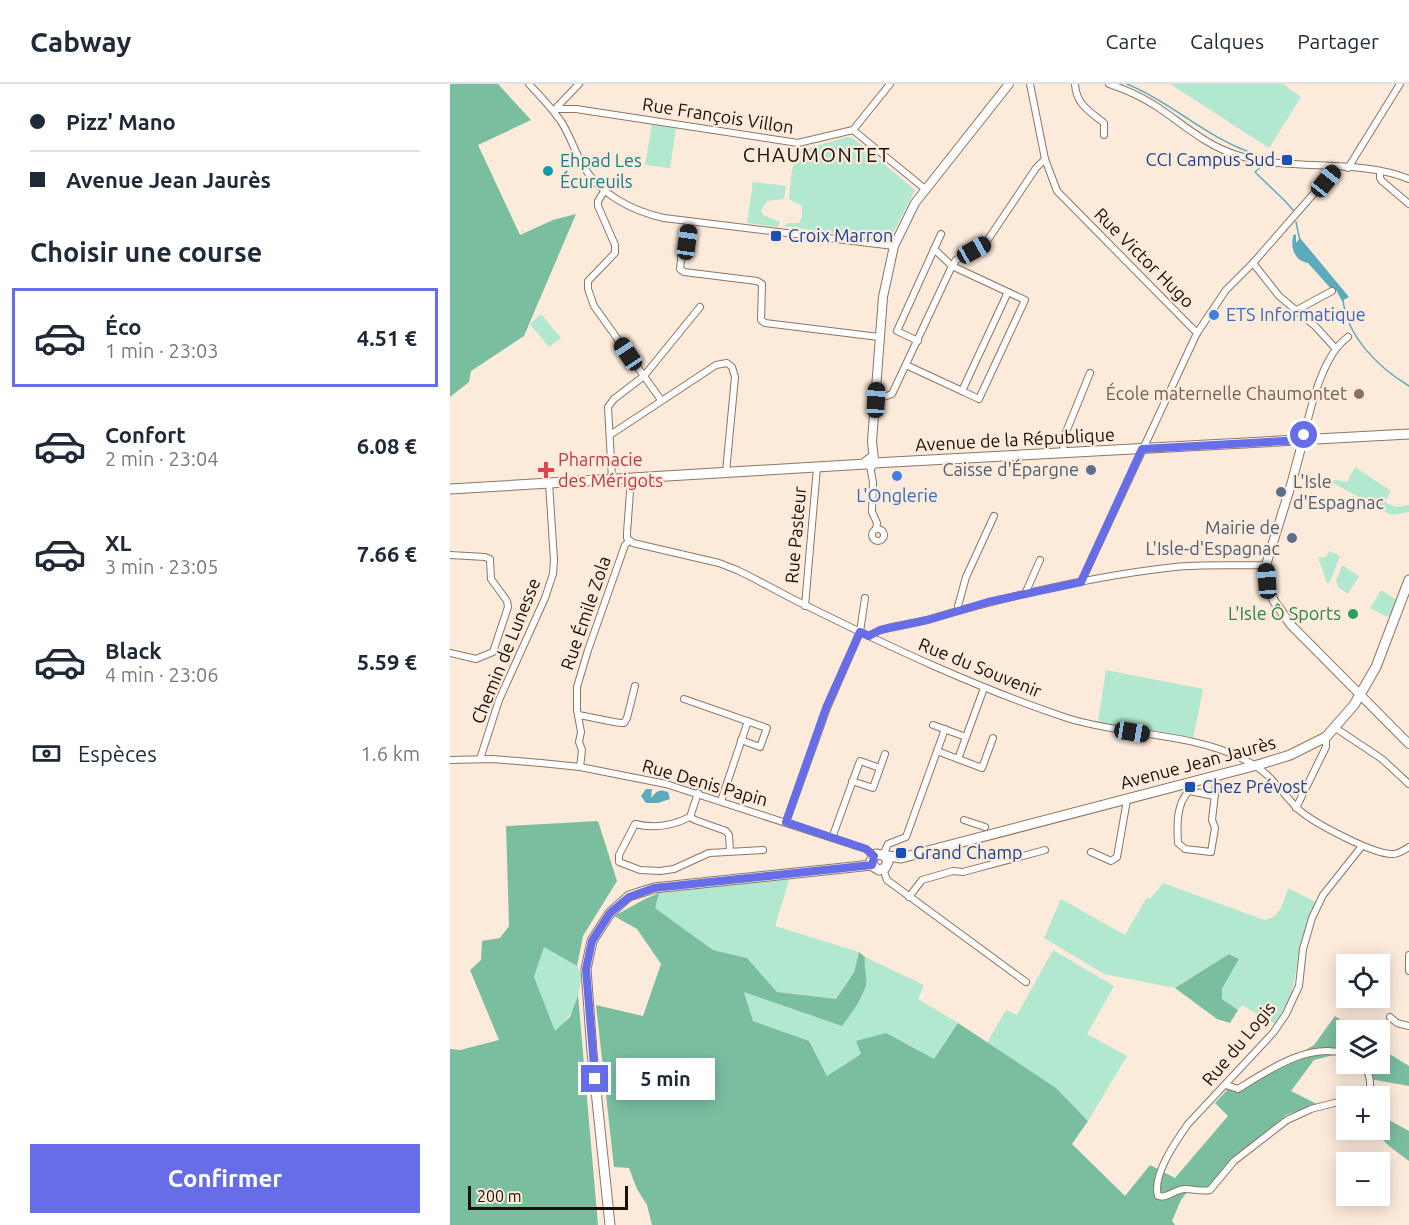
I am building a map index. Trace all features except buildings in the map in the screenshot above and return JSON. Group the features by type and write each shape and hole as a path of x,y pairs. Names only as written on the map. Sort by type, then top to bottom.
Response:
{"main road":[{"name":"Avenue de la République","path":"450,489 870,463 1409,434"},
{"name":"Avenue Jean Jaurès","path":"610,1225 586,969 592,941 610,913 629,897 654,888 901,858 1218,776 1290,754 1326,737 1361,695 1376,667 1409,580"}],"street":[{"path":"529,84 554,110 586,171 605,190 640,212 664,218 894,246"},
{"path":"554,110 579,84"},
{"path":"890,84 853,130 925,189"},
{"path":"876,529 872,512 873,482 870,463 879,337 886,276 894,246 915,203 1009,84"},
{"name":"Rue Victor Hugo","path":"1030,84 1045,159 1053,185 1059,194 1197,333 1081,582"},
{"path":"1075,84 1077,98 1104,123 1104,135"},
{"path":"1109,84 1158,107 1207,142 1239,156 1380,171 1409,178"},
{"path":"1348,168 1400,84"},
{"name":"Rue François Villon","path":"554,110 576,109 798,143 853,130"},
{"path":"876,400 892,394 956,260 985,244 1035,168 1045,159"},
{"path":"1197,333 1226,290 1253,263 1337,167"},
{"path":"1380,171 1382,181 1409,204"},
{"path":"605,190 598,206 615,245 615,253 588,281 588,290 594,306 661,400"},
{"path":"689,221 687,242 682,250 680,269 684,272 758,281 762,284 760,315 761,320 765,323 879,337"},
{"path":"918,340 897,331 941,234"},
{"path":"906,365 979,399 1025,300 952,266 934,249"},
{"path":"1253,263 1279,296 1316,327 1335,348"},
{"path":"1295,310 1332,291"},
{"path":"962,391 1008,292"},
{"path":"612,479 608,406 644,376 700,307"},
{"path":"1348,337 1335,348 1312,402 1272,552 1266,565 1270,592 1281,614 1409,744"},
{"path":"610,435 716,365 724,363 729,365 735,376 726,472"},
{"path":"1063,454 1064,437 1090,373"},
{"name":"Rue Pasteur","path":"805,606 817,467"},
{"path":"629,541 627,533 631,478"},
{"name":"Chemin de Lunesse","path":"480,759 499,700 553,574 549,483"},
{"path":"958,610 966,577 994,516"},
{"name":"Rue du Souvenir","path":"629,541 719,563 756,579 805,606 860,632 1015,700 1098,727 1173,738 1234,755 1272,778 1296,808 1306,816 1362,846 1393,854 1409,847"},
{"name":"Rue Émile Zola","path":"580,767 582,750 579,742 581,732 578,715 578,687 580,676 625,545 629,541"},
{"path":"450,555 490,559 491,579 507,601 493,652"},
{"path":"1025,594 1040,560"},
{"path":"869,636 880,630 928,620 958,610 1081,582 1176,567 1266,565"},
{"path":"786,822 826,708 860,632 865,598"},
{"path":"450,653 476,659 493,652 501,654"},
{"path":"578,715 619,724 624,723 635,686"},
{"path":"958,759 984,688"},
{"path":"684,699 767,728 760,747 741,741"},
{"path":"721,801 748,721"},
{"path":"933,725 966,737"},
{"path":"1334,727 1388,763 1409,784"},
{"path":"945,729 906,837 888,844 881,861 887,880 1026,982"},
{"path":"1296,808 1326,747 1326,737"},
{"path":"937,751 982,768 993,738"},
{"path":"852,781 873,788 885,754"},
{"name":"Rue Denis Papin","path":"450,760 520,760 580,767 666,784 866,849 881,861"},
{"path":"832,838 860,761 880,768"},
{"path":"1215,796 1189,791 1185,795 1177,821 1178,843 1185,849 1211,852 1215,828 1212,820 1218,776"},
{"path":"698,794 690,817 676,824 662,827 635,824 619,855 619,862 651,872 674,869 701,856 763,850"},
{"path":"1091,852 1111,861 1117,857 1127,800"},
{"path":"690,817 726,831 729,835 730,852"},
{"path":"964,820 985,827"},
{"name":"Rue du Logis","path":"1336,1103 1311,1109 1287,1120 1234,1161 1210,1190 1186,1189 1160,1198 1156,1192 1163,1166 1179,1136 1273,1033 1286,1014 1299,986 1303,949 1312,918 1323,896 1362,846"},
{"path":"909,897 922,880 953,871 974,870 1045,850"},
{"path":"1409,955 1409,971"},
{"path":"1390,1017 1397,1023 1409,1026"},
{"path":"1226,1085 1238,1089 1296,1056 1327,1051 1336,1052"}],"green space":[{"path":"450,84 498,84 531,120 478,145 520,235 553,220 576,214 524,336 471,371 469,382 450,397"},
{"path":"1170,84 1283,84 1301,97 1269,148"},
{"path":"652,124 676,128 670,168 645,165"},
{"path":"847,137 853,138 915,190 890,239 784,226 788,223 799,223 802,217 802,206 789,199 792,173 798,155 802,150"},
{"path":"753,182 786,186 784,199 767,201 761,210 763,215 780,222 778,227 747,223"},
{"path":"541,314 561,338 549,347 530,324"},
{"path":"1355,467 1391,491 1385,502 1396,507 1409,505 1409,512 1391,515 1333,483 1331,488 1325,487 1326,482 1337,480 1347,482"},
{"path":"1329,551 1340,556 1330,582 1327,583 1318,557 1326,557"},
{"path":"1342,565 1359,576 1348,594 1338,587 1336,581"},
{"path":"1381,590 1397,600 1391,615 1387,617 1370,608"},
{"path":"1106,670 1203,689 1193,739 1101,724 1101,721 1098,721"},
{"path":"598,821 617,881 583,936 577,966 544,947 534,977 555,1031 570,1017 578,995 598,1225 450,1225 450,1049 460,1050 499,1040 470,970 481,960 482,941 500,938 509,926 506,826"},
{"path":"790,877 775,926 859,952 854,971 836,999 777,992 747,958 713,950 654,908 659,893"},
{"path":"1163,883 1264,920 1278,913 1288,888 1316,902 1302,940 1291,997 1275,1024 1242,1005 1238,1010 1222,999 1222,990 1239,959 1229,954 1175,988 1104,974 1044,938 1061,899 1125,935 1147,897 1150,899"},
{"path":"659,893 655,908 713,950 747,958 777,992 836,999 854,972 859,952 865,957 866,985 859,1001 842,1026 744,992 753,1021 809,1041 827,1076 861,1054 856,1041 886,1033 934,1059 958,1023 1056,1088 1088,1121 1072,1144 1125,1196 1150,1165 1175,1178 1228,1116 1215,1103 1228,1089 1239,1090 1314,1045 1335,1016 1341,1020 1336,1020 1336,1054 1314,1060 1291,1091 1317,1104 1286,1115 1232,1161 1211,1185 1203,1189 1190,1188 1181,1200 1172,1221 1175,1225 652,1225 647,1205 637,1189 629,1168 614,1167 596,1005 643,1016 661,964 637,929 614,916"},
{"path":"544,947 577,966 582,976 574,1007 555,1032 534,978"},
{"path":"1053,950 1114,986 1087,1034 1127,1056 1088,1121 1056,1088 987,1043 1006,1010 1017,1015"},
{"path":"1229,954 1239,959 1222,989 1222,999 1238,1010 1230,1023 1217,1019 1175,988"},
{"path":"865,957 924,985 918,999 958,1023 934,1059 857,1041 861,1054 827,1076 809,1041 753,1021 744,991 842,1026 867,983 863,967"},
{"path":"1390,1054 1409,1066 1409,1086 1370,1079 1366,1074 1390,1074"},
{"path":"1390,1121 1409,1131 1409,1161 1383,1140 1390,1140"}],"water":[{"path":"1294,234 1296,243 1300,238 1349,297 1342,301 1336,290 1333,291 1308,263 1303,262 1294,253 1292,244"},
{"path":"646,789 652,789 651,798 656,792 662,790 668,792 670,799 658,803 646,803 641,796"}],"waterway":[{"path":"1127,84 1161,101 1223,140 1258,155"},
{"path":"1261,167 1255,172 1294,211"},
{"path":"1296,222 1300,241"},
{"path":"1343,299 1350,326 1366,350 1386,370 1409,386"}],"place":[{"name":"CCI Campus Sud","path":"1287,160"},
{"name":"Ehpad Les Écureuils","path":"548,171"},
{"name":"Croix Marron","path":"776,236"},
{"name":"ETS Informatique","path":"1214,315"},
{"name":"École maternelle Chaumontet","path":"1359,394"},
{"name":"Pharmacie des Mérigots","path":"546,470"},
{"name":"Caisse d'Épargne","path":"1091,470"},
{"name":"L'Onglerie","path":"897,476"},
{"name":"L'Isle d'Espagnac","path":"1281,492"},
{"name":"Mairie de L'Isle-d'Espagnac","path":"1292,538"},
{"name":"L'Isle Ô Sports","path":"1353,614"},
{"name":"Chez Prévost","path":"1190,787"},
{"name":"Grand Champ","path":"901,853"}],"district":[{"name":"CHAUMONTET","path":"817,155"}],"route":[{"path":"595,1079 586,969 592,941 610,913 629,897 654,888 872,865 871,861 874,856 866,849 786,822 826,708 860,632 869,636 880,630 928,620 988,602 1081,582 1142,449 1303,440 1304,435"}]}
